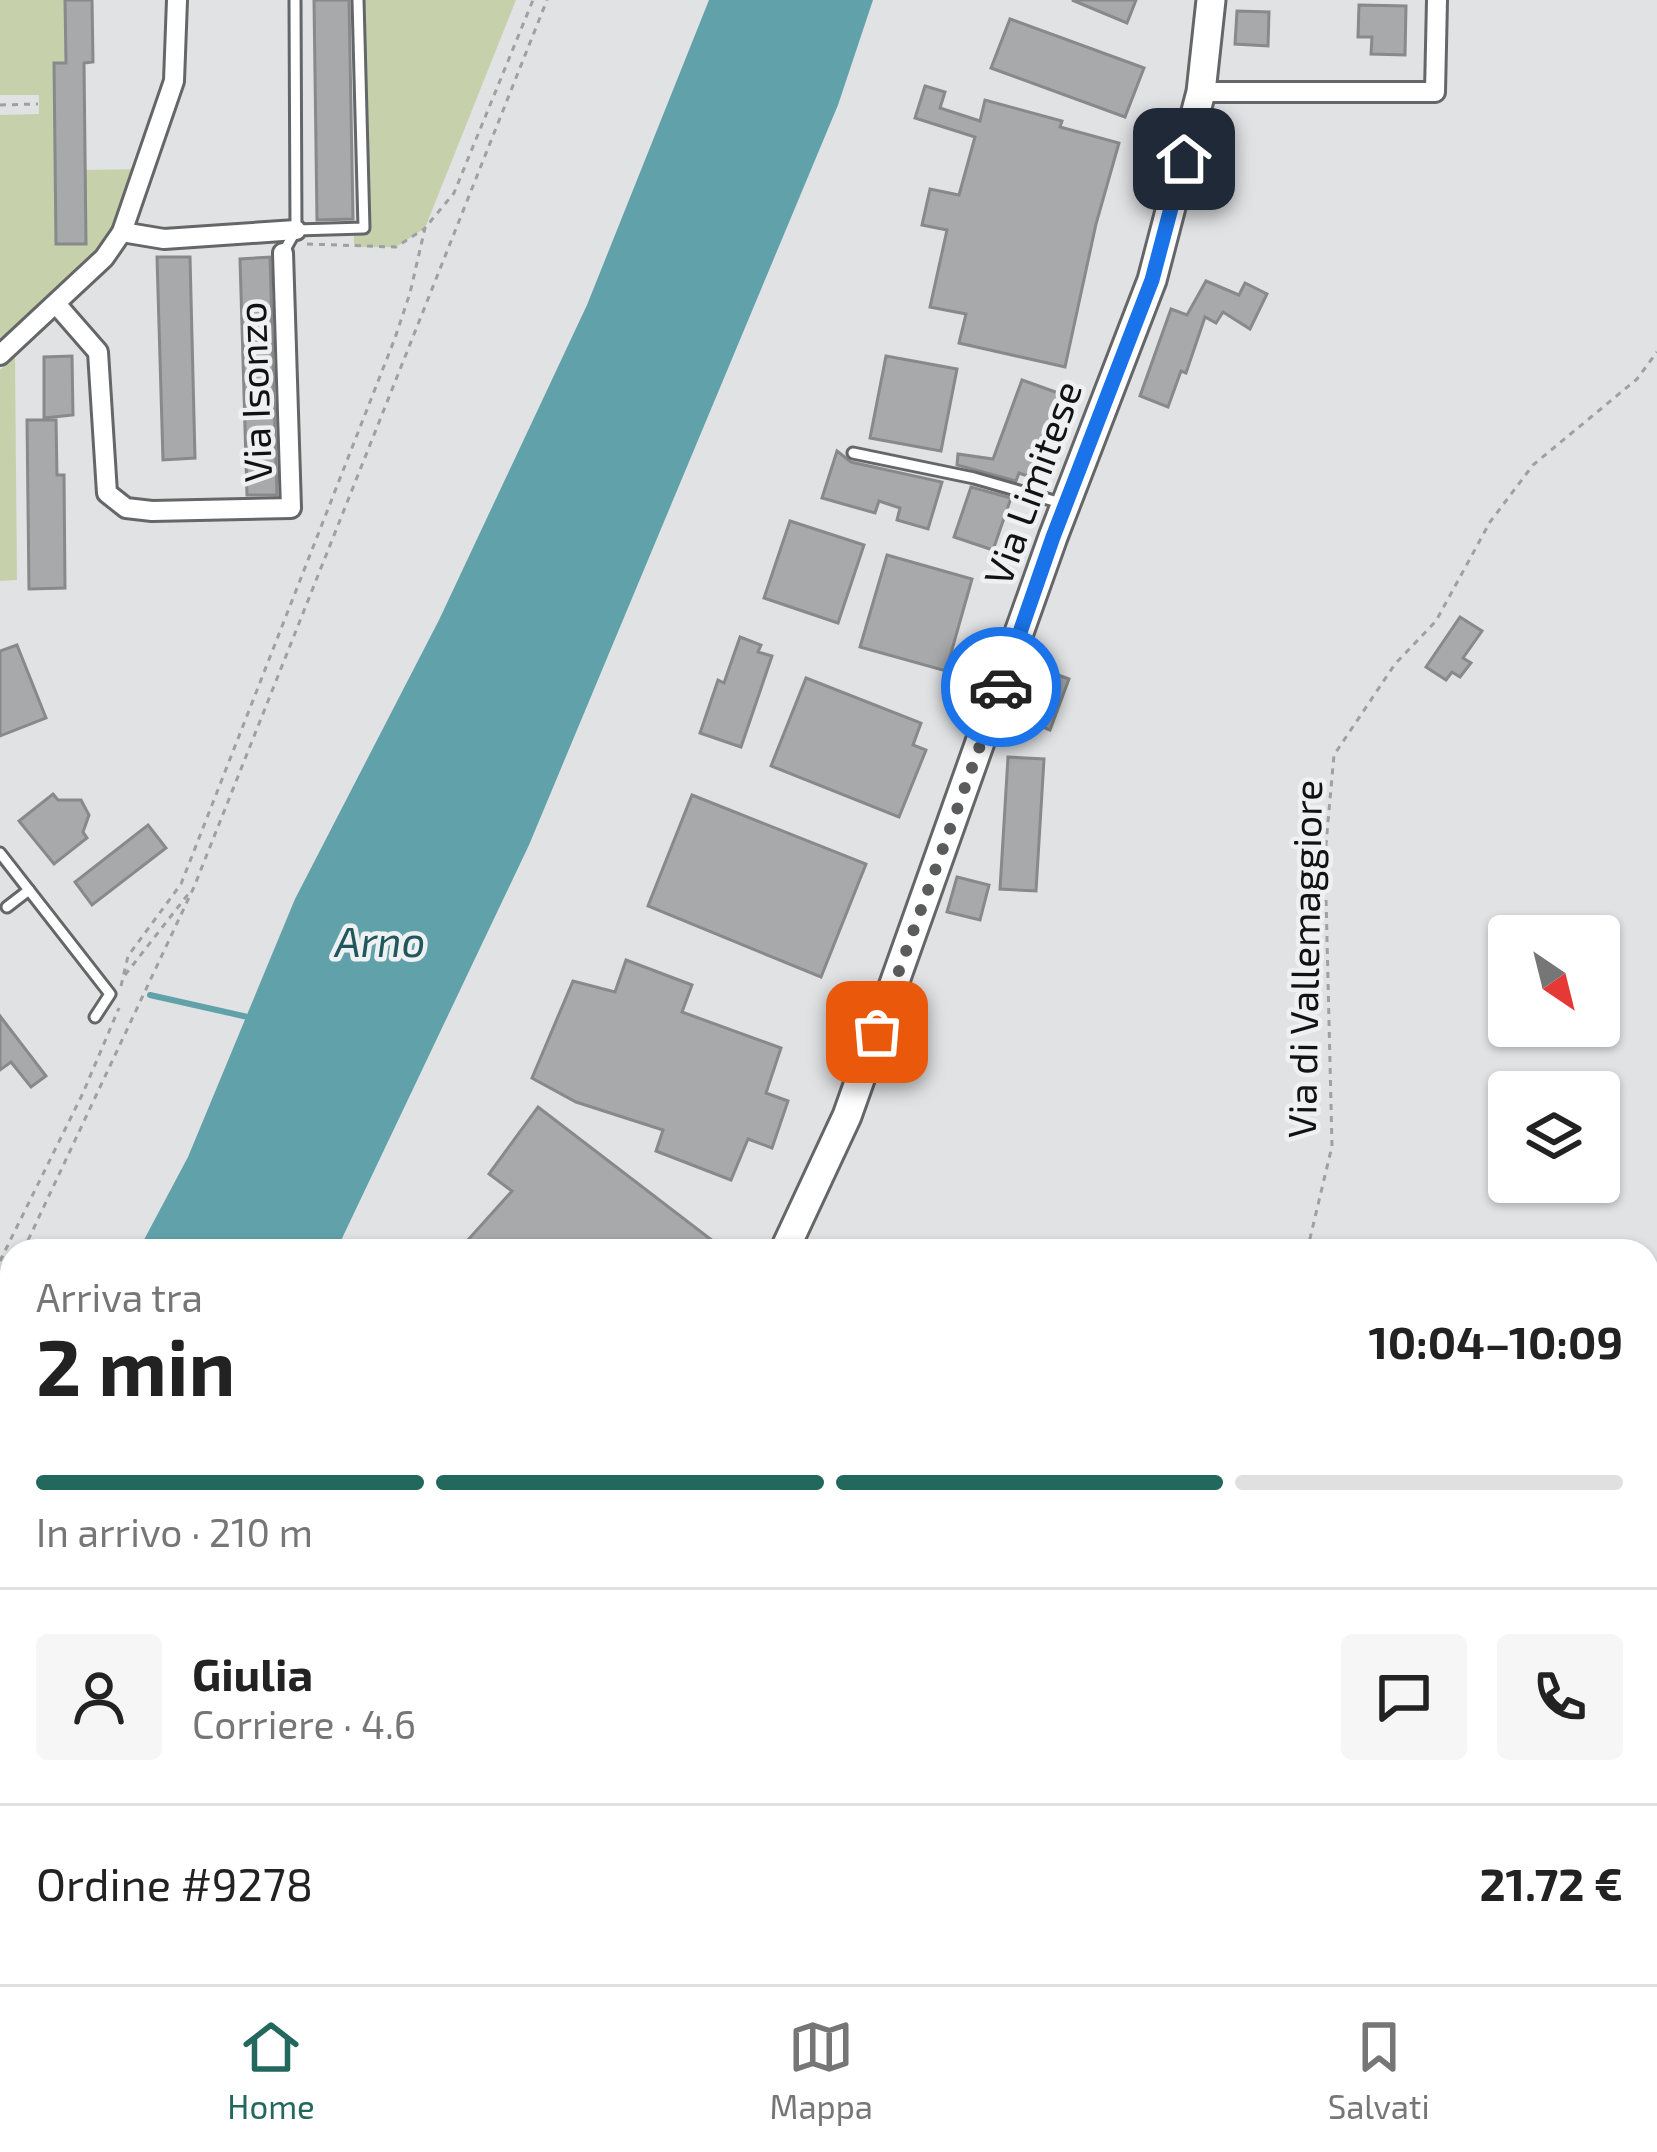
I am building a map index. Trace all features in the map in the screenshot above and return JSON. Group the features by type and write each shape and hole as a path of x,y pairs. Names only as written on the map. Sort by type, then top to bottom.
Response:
{"main road":[{"name":"Via Limitese","path":"790,1239 847,1116 1066,505 1152,280 1201,92 1210,0"}],"street":[{"path":"0,356 104,258 122,232 174,81 177,0"},
{"path":"1201,92 1435,92 1437,0"},
{"path":"122,232 164,239 289,242"},
{"name":"Via Isonzo","path":"57,305 98,352 107,494 126,508 152,512 292,508 289,242"}],"lane":[{"name":"Via Isonzo","path":"289,242 295,0"},
{"path":"289,242 364,228 358,0"},
{"path":"853,453 974,478 1066,505"},
{"path":"0,853 110,994 95,1017"},
{"path":"7,907 29,890"}],"path":[{"path":"289,242 397,247 425,228 454,193 532,0"},
{"path":"29,1239 194,887 547,0"},
{"path":"0,105 38,104"},
{"path":"10,1239 116,1017 128,956 182,884 394,338 425,228"},
{"name":"Via di Vallemaggiore","path":"1310,1239 1332,1146 1325,855 1334,755 1395,664 1436,621 1490,522 1533,465 1637,379 1657,352"},
{"path":"110,994 194,887"}],"green space":[{"path":"0,0 65,0 66,63 55,63 56,244 86,243 85,170 144,169 122,232 0,356 0,115 39,114 39,95 0,95"},
{"path":"358,0 516,0 425,228 396,247 354,247 354,229 363,228"},
{"path":"15,357 17,580 0,581 0,370"}],"water":[{"name":"Arno","path":"709,0 873,0 838,105 529,845 342,1239 144,1239 188,1157 295,899 439,620 587,305"}],"building":[{"path":"65,0 92,0 93,62 84,63 86,244 56,244 54,63 66,63"},
{"path":"314,0 349,0 353,219 317,220"},
{"path":"1072,0 1136,0 1127,23"},
{"path":"1359,5 1406,6 1405,55 1371,54 1372,37 1358,37"},
{"path":"1237,11 1269,12 1268,46 1235,44"},
{"path":"1010,19 1144,68 1125,117 991,68"},
{"path":"925,86 945,92 940,108 980,121 985,100 1119,143 1065,367 959,343 966,314 930,307 947,230 922,225 930,189 959,195 975,137 915,118"},
{"path":"157,257 190,257 195,458 163,460"},
{"path":"270,257 277,495 247,495 240,259"},
{"path":"1206,281 1239,295 1245,283 1267,294 1250,329 1223,312 1216,323 1205,317 1186,373 1181,371 1168,407 1140,396 1171,309 1187,315"},
{"path":"72,356 73,415 44,418 44,357"},
{"path":"886,356 957,369 941,451 870,438"},
{"path":"1022,380 1061,394 1030,477 1019,473 1016,481 957,465 958,454 993,459"},
{"path":"27,420 56,420 57,475 64,475 65,588 29,589"},
{"path":"837,451 851,462 942,482 928,529 897,520 900,508 879,501 875,513 822,498"},
{"path":"971,487 1011,498 993,550 954,537"},
{"path":"790,521 864,545 838,623 764,598"},
{"path":"887,555 972,579 946,671 860,647"},
{"path":"1460,617 1482,631 1463,658 1471,663 1460,677 1452,672 1446,680 1426,667"},
{"path":"740,637 761,645 758,652 772,656 741,747 700,733 718,680 724,683"},
{"path":"17,645 46,718 0,736 0,651"},
{"path":"1047,671 1069,679 1050,730 1028,721"},
{"path":"806,678 921,723 913,745 926,750 899,817 771,766"},
{"path":"1008,757 1044,759 1036,891 1000,889"},
{"path":"53,794 58,800 81,800 89,815 83,832 87,838 54,864 19,821"},
{"path":"692,795 866,864 821,977 648,906"},
{"path":"148,825 166,848 92,905 75,882"},
{"path":"957,877 989,885 980,920 947,912"},
{"path":"626,960 692,985 682,1012 781,1048 766,1093 788,1101 772,1148 748,1139 731,1180 656,1151 663,1130 576,1102 532,1078 573,981 615,992"},
{"path":"0,1016 46,1076 31,1087 11,1062 0,1070"},
{"path":"538,1107 710,1239 469,1239 512,1191 489,1174"}],"waterway":[{"path":"150,995 252,1018"}],"way so far":[{"path":"877,1032 1001,687"}],"route":[{"path":"1001,687 1152,280 1184,159"}]}
